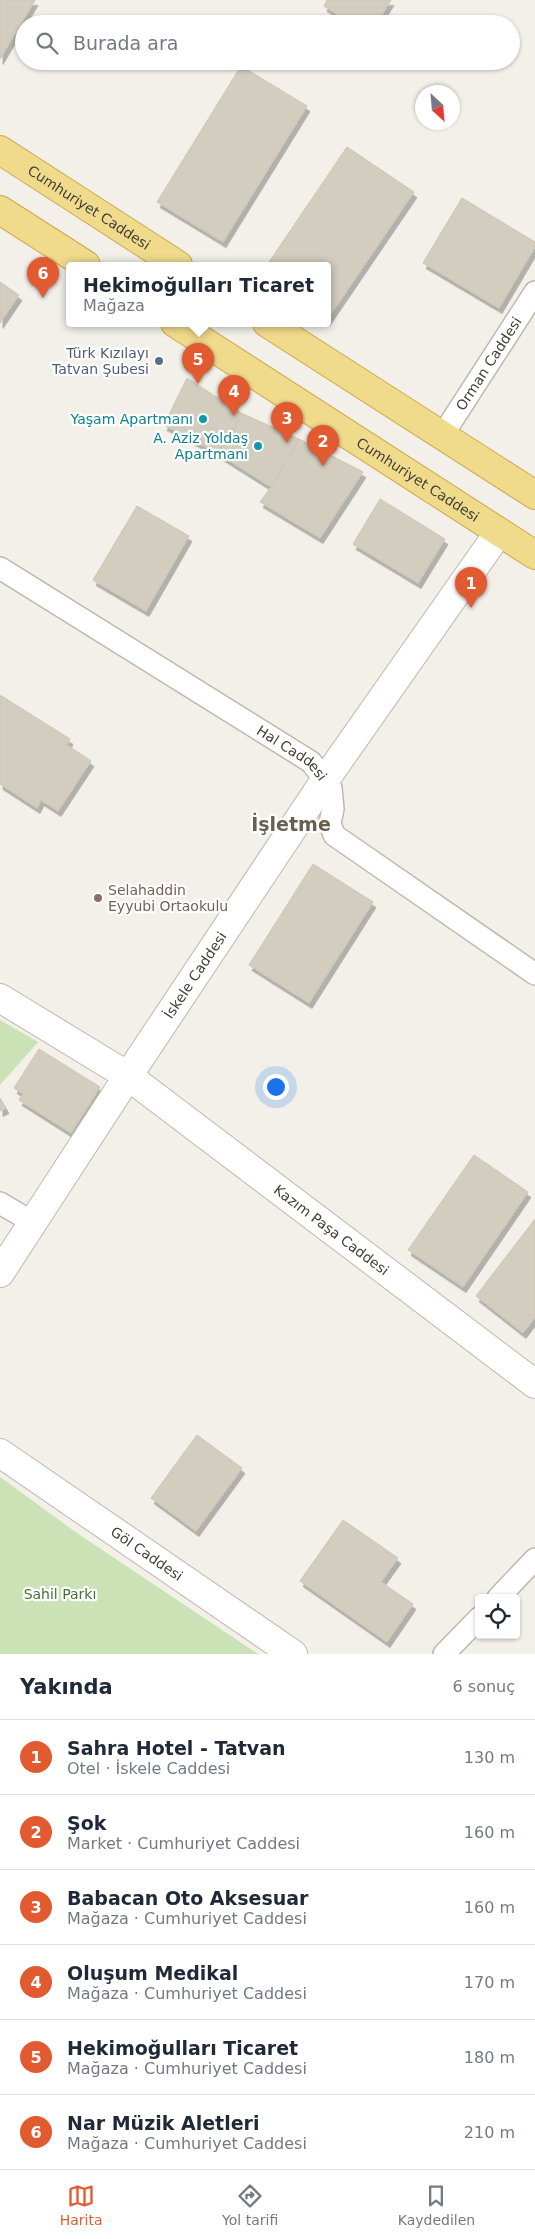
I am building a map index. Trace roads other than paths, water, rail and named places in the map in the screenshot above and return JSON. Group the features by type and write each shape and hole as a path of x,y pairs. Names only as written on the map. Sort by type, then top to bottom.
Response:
{"highway":[{"name":"Cumhuriyet Caddesi","path":"0,150 173,262"},
{"path":"0,210 81,262"},
{"name":"Cumhuriyet Caddesi","path":"181,327 535,555"},
{"path":"273,327 535,495"}],"street":[{"name":"Orman Caddesi","path":"442,436 535,292"},
{"name":"İskele Caddesi","path":"0,1273 128,1076 325,780 499,532"},
{"name":"Hal Caddesi","path":"0,568 311,762 331,788 333,809 330,823 334,835 535,974"},
{"name":"Kazım Paşa Caddesi","path":"0,998 128,1076 535,1384"},
{"path":"0,1203 34,1223"},
{"name":"Göl Caddesi","path":"0,1453 293,1654"},
{"path":"502,1594 535,1559"},
{"path":"444,1654 475,1622"}],"place":[{"name":"Nar Müzik Aletleri","path":"43,298"},
{"name":"Türk Kızılayı Tatvan Şubesi","path":"159,361"},
{"name":"Hekimoğulları Ticaret","path":"198,384"},
{"name":"Oluşum Medikal","path":"234,416"},
{"name":"Yaşam Apartmanı","path":"203,419"},
{"name":"Babacan Oto Aksesuar","path":"287,443"},
{"name":"A. Aziz Yoldaş Apartmanı","path":"258,446"},
{"name":"Şok","path":"323,466"},
{"name":"Sahra Hotel - Tatvan","path":"471,608"},
{"name":"Selahaddin Eyyubi Ortaokulu","path":"98,898"}],"district":[{"name":"İşletme","path":"291,824"}],"park label":[{"name":"Sahil Parkı","path":"60,1594"}]}
